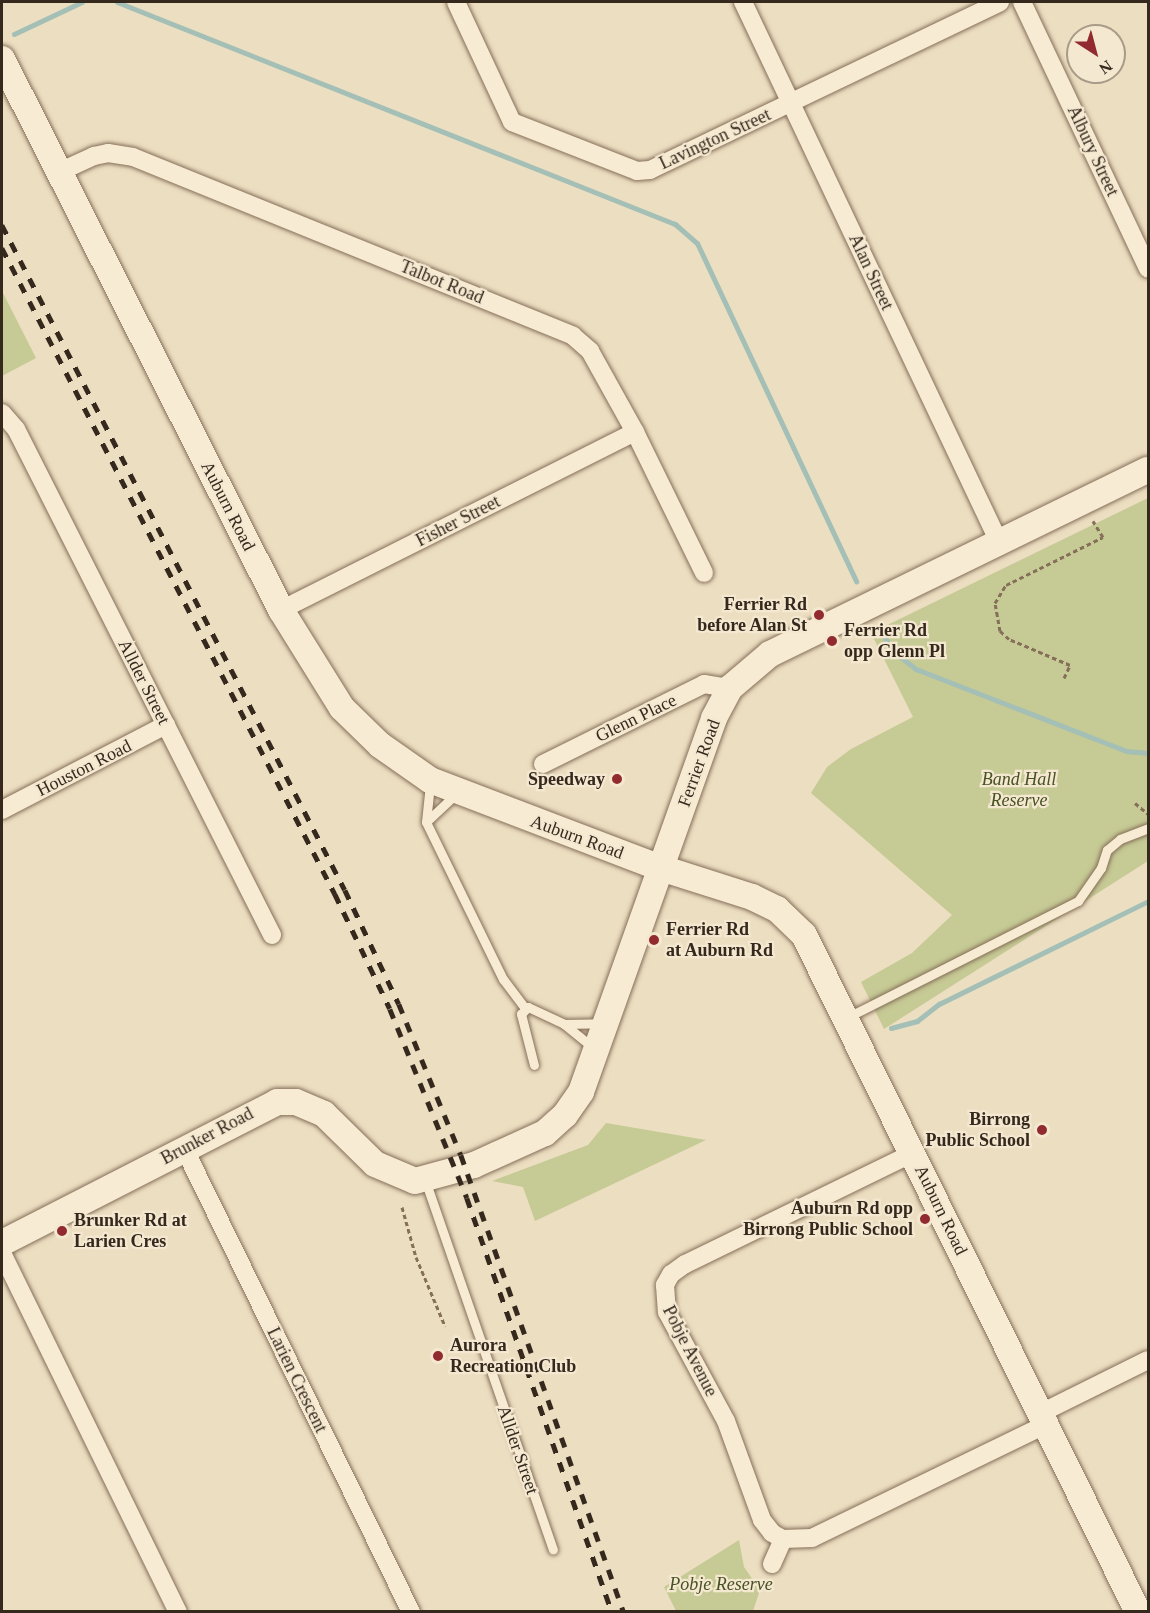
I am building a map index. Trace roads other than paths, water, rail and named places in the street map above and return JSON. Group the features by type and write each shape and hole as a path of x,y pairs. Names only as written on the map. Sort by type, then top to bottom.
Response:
{"main road":[{"name":"Auburn Road","path":"2,59 57,173 281,610 342,708 380,745 430,780 661,868 752,897 792,920 816,953 1138,1611"},
{"name":"Ferrier Road","path":"415,1180 506,1152 544,1133 573,1106 597,1051 714,718 730,688 770,654 1149,470"},
{"name":"Brunker Road","path":"2,1244 267,1104 296,1102 324,1114 375,1164 415,1180"}],"street":[{"name":"Lavington Street","path":"456,2 513,122 637,171 650,170 999,2"},
{"name":"Alan Street","path":"744,2 999,542"},
{"name":"Albury Street","path":"1022,2 1149,269"},
{"name":"Talbot Road","path":"57,173 94,156 108,153 133,157 573,336 590,351 635,432 704,573"},
{"name":"Allder Street","path":"2,413 16,429 272,935"},
{"name":"Fisher Street","path":"281,610 635,432"},
{"name":"Glenn Place","path":"543,764 704,684 730,688"},
{"name":"Houston Road","path":"2,810 166,725"},
{"name":"Larien Crescent","path":"184,1148 411,1611"},
{"name":"Pobje Avenue","path":"783,1539 772,1533 762,1520 726,1421 667,1312 665,1285 671,1274 685,1264 913,1153"},
{"path":"2,1253 178,1611"},
{"path":"772,1564 783,1539 812,1538 1044,1419 1149,1359"}],"lane":[{"path":"430,780 426,822 503,979 525,1008 564,1024 597,1051"},
{"path":"426,822 458,792"},
{"path":"848,1017 1078,901 1101,868 1107,850 1120,838 1149,828"},
{"path":"525,1008 521,1014 534,1065"},
{"path":"564,1024 607,1022"},
{"name":"Allder Street","path":"415,1180 553,1549"}],"waterway":[{"path":"14,34 82,2"},
{"path":"117,2 675,224 697,243 856,581"},
{"path":"880,630 894,652 916,669 1126,751 1148,753"},
{"path":"891,1028 917,1021 939,1004 1148,901"}],"railway":[{"path":"2,225 345,890 399,1004 461,1155 624,1612"},
{"path":"2,248 335,894 390,1009 467,1198 612,1612"}],"place":[{"name":"Ferrier Rd before Alan St","path":"819,615"},
{"name":"Ferrier Rd opp Glenn Pl","path":"832,641"},
{"name":"Speedway","path":"617,779"},
{"name":"Ferrier Rd at Auburn Rd","path":"654,940"},
{"name":"Birrong Public School","path":"1042,1130"},
{"name":"Auburn Rd opp Birrong Public School","path":"925,1219"},
{"name":"Brunker Rd at Larien Cres","path":"62,1231"},
{"name":"Aurora Recreation Club","path":"438,1356"}],"park label":[{"name":"Band Hall Reserve","path":"1019,790"},
{"name":"Pobje Reserve","path":"721,1584"}]}
